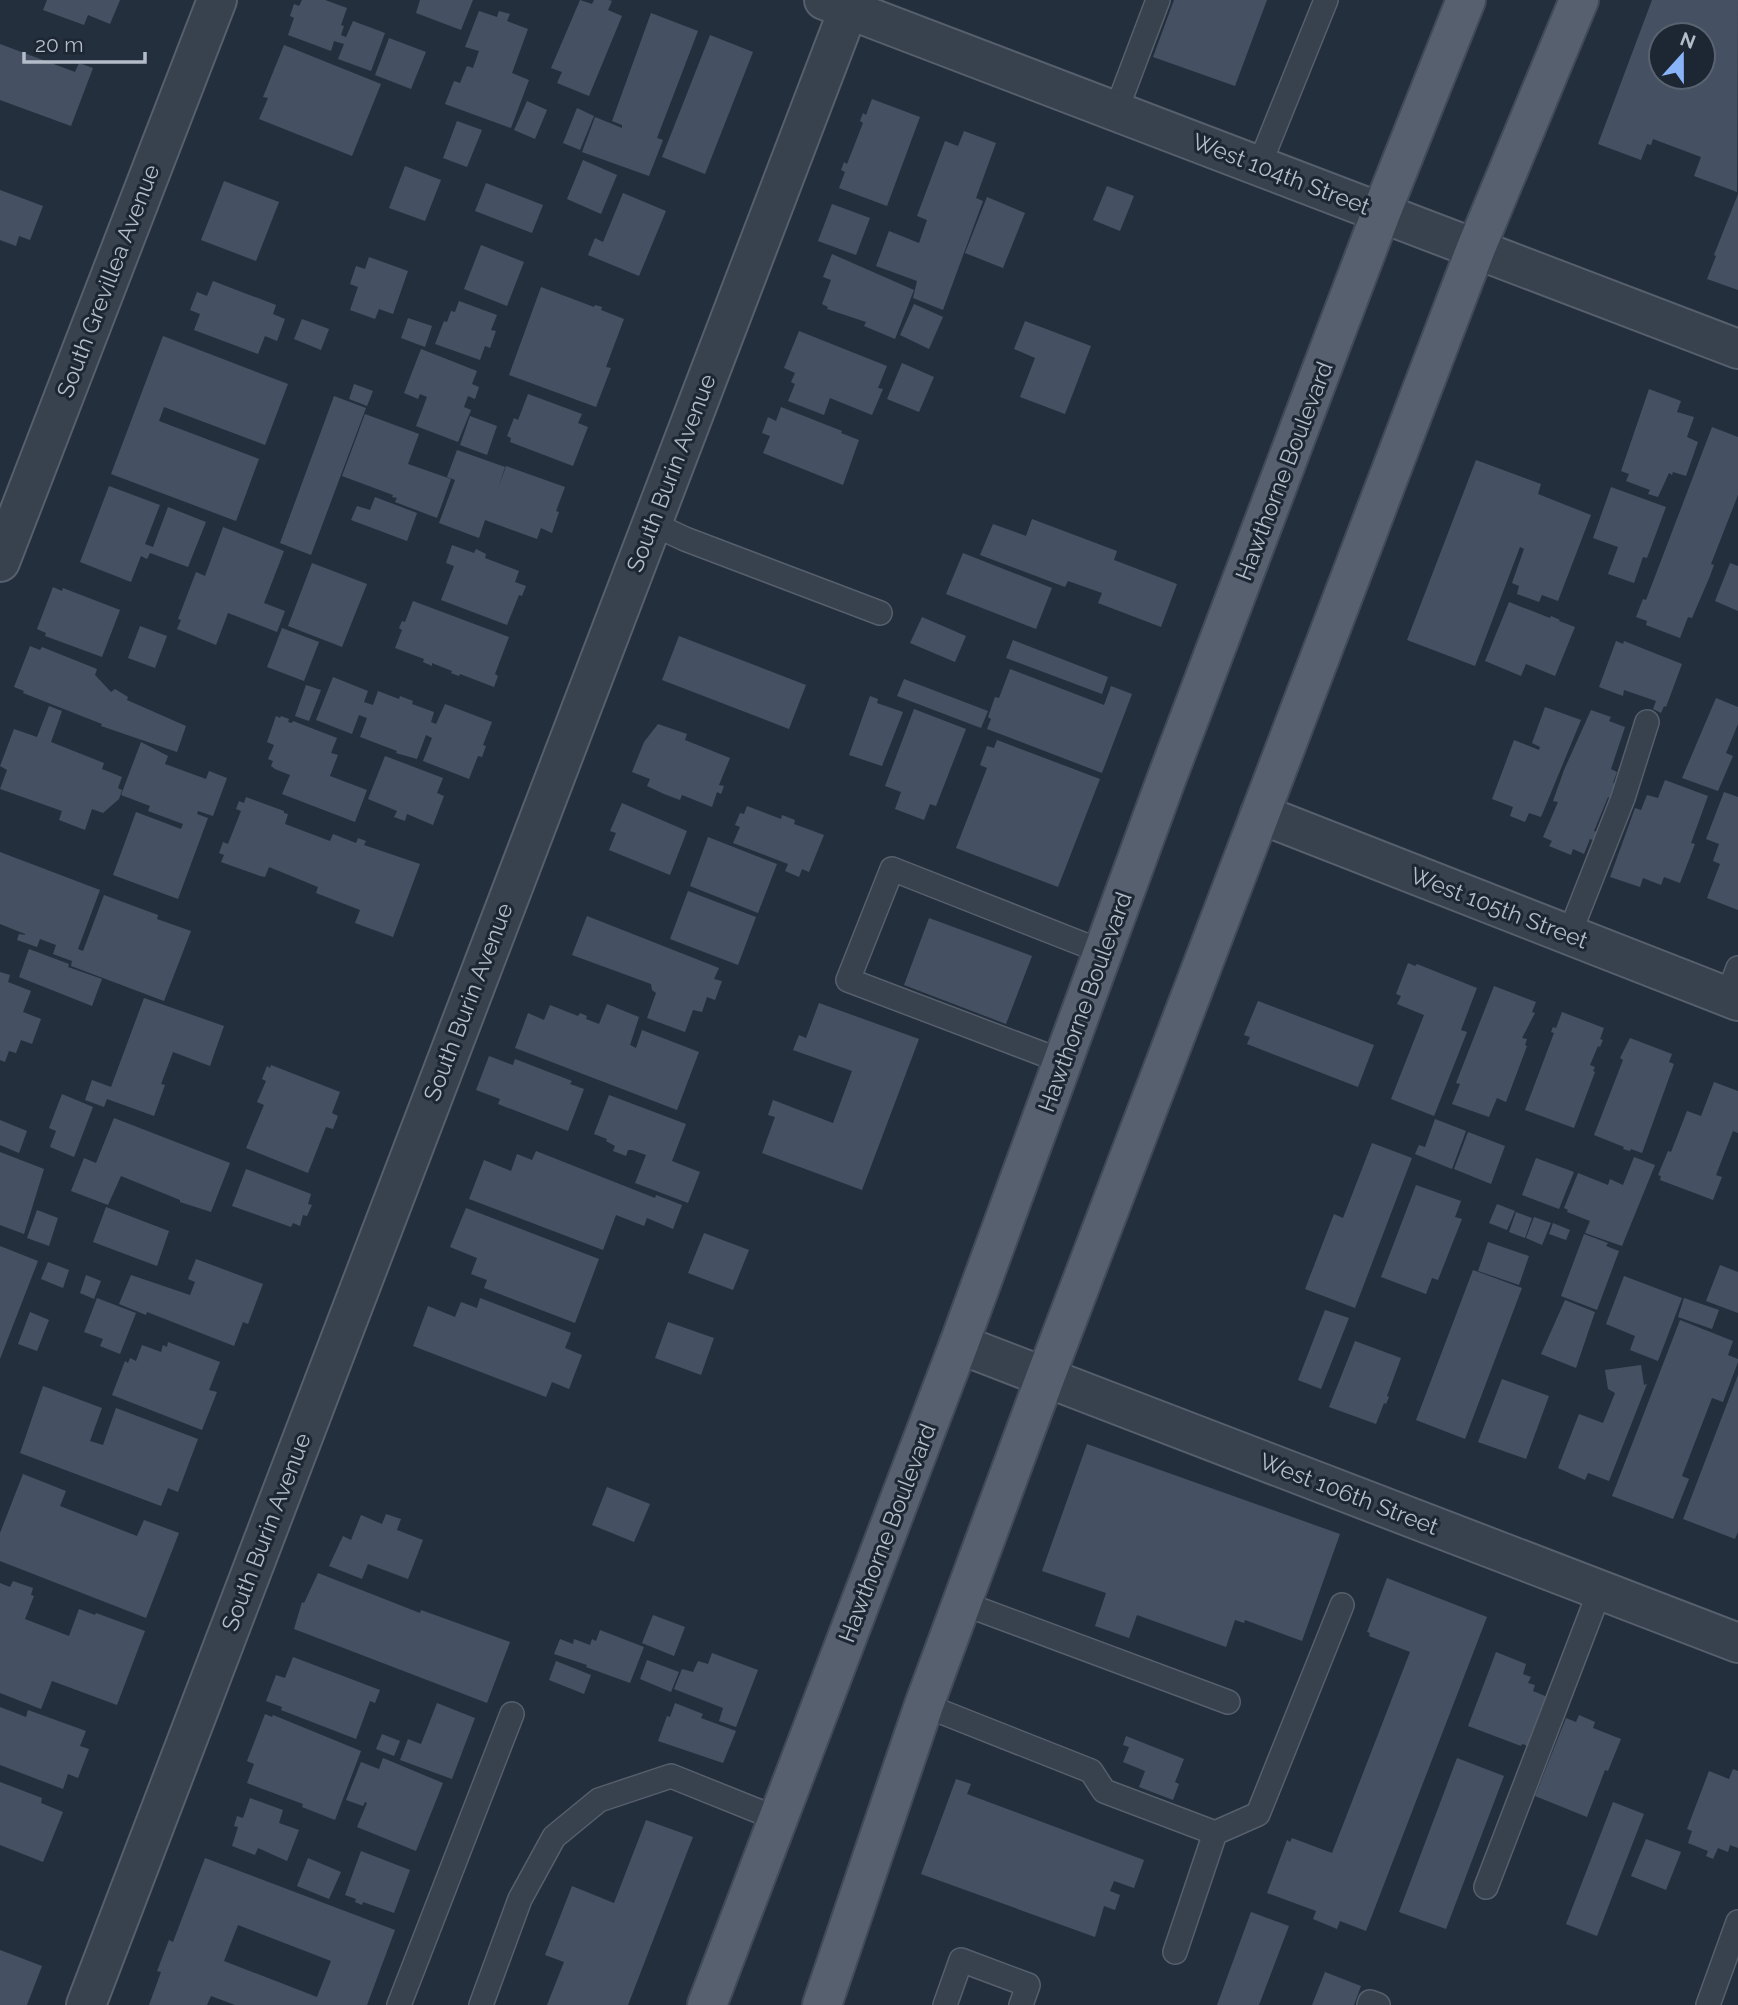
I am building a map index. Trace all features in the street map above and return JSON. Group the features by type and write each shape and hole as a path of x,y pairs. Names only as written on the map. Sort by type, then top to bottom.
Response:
{"main road":[{"name":"Hawthorne Boulevard","path":"707,2005 960,1344 1166,780 1381,213 1466,0"},
{"path":"822,2005 924,1705 1045,1378 1476,248 1579,0"}],"street":[{"name":"South Grevillea Avenue","path":"0,562 217,0"},
{"name":"West 104th Street","path":"841,3 1738,349"},
{"name":"South Burin Avenue","path":"86,2005 651,523 841,3"},
{"name":"West 105th Street","path":"1260,814 1569,935 1734,989"},
{"name":"West 106th Street","path":"960,1344 1738,1643"}],"lane":[{"path":"1116,111 1158,0"},
{"path":"1259,166 1326,0"},
{"path":"651,523 685,539 880,613"},
{"path":"1569,935 1623,797 1647,722"},
{"path":"1064,1062 848,980 892,869 1103,952"},
{"path":"1486,1888 1600,1590"},
{"path":"962,1603 1228,1702"},
{"path":"924,1705 1091,1771 1104,1791 1215,1833 1258,1814 1342,1605"},
{"path":"399,2005 512,1714"},
{"path":"481,2005 520,1899 554,1837 598,1800 671,1776 778,1819"},
{"path":"1175,1952 1215,1833"},
{"path":"1708,2005 1738,1922"},
{"path":"945,2005 961,1960 1028,1985 1021,2005"},
{"path":"1368,2005 1370,2002 1378,2005"}],"building":[{"path":"47,0 120,0 110,24 88,15 84,25 43,10"},
{"path":"302,0 325,0 347,8 341,25 344,26 341,35 346,37 353,21 385,33 371,71 338,59 344,44 334,41 331,51 288,35 294,18 290,16 294,4 299,6"},
{"path":"420,0 473,0 461,30 416,13"},
{"path":"580,0 592,4 594,0 612,1 608,10 622,16 589,96 557,83 562,72 551,68"},
{"path":"1174,0 1267,0 1235,86 1153,57"},
{"path":"1652,0 1738,0 1737,192 1694,176 1701,157 1653,139 1651,145 1647,144 1641,160 1598,144"},
{"path":"479,11 497,17 499,11 510,14 507,21 528,29 512,73 529,80 511,128 445,104 454,81 460,83 467,66 473,68 479,51 465,47"},
{"path":"651,13 698,31 657,138 663,140 649,176 582,152 595,117 622,128 622,125 612,121"},
{"path":"710,35 753,52 705,174 662,157"},
{"path":"389,38 426,52 411,89 375,75"},
{"path":"0,44 75,72 79,63 93,68 71,126 0,100"},
{"path":"284,45 381,84 352,156 259,119 268,98 263,97"},
{"path":"872,99 920,117 887,206 839,188 845,172 841,170 844,162 847,164 863,123 860,121 863,113 866,115"},
{"path":"527,101 547,110 535,139 514,130"},
{"path":"577,108 594,116 580,150 563,143"},
{"path":"457,121 482,130 467,167 443,158"},
{"path":"964,131 996,143 976,198 983,201 943,310 913,298 917,281 876,266 889,231 919,243 927,220 917,216 945,141 958,146"},
{"path":"583,160 617,175 601,214 567,199"},
{"path":"405,166 441,180 425,221 389,208"},
{"path":"224,181 279,202 256,261 201,240"},
{"path":"486,183 543,205 532,233 475,211"},
{"path":"1107,186 1134,196 1120,231 1093,220"},
{"path":"0,190 43,206 30,240 19,236 16,246 0,240"},
{"path":"623,193 666,211 639,276 588,255 595,238 603,242"},
{"path":"1738,194 1738,290 1707,279"},
{"path":"987,197 1025,213 1003,268 965,253"},
{"path":"832,204 870,218 856,255 818,241"},
{"path":"481,245 524,262 507,306 464,289"},
{"path":"832,254 914,290 895,339 864,326 866,322 827,309 828,307 822,304 831,280 823,277"},
{"path":"369,257 408,271 393,314 379,309 375,319 350,310 358,287 350,284 356,266 365,269"},
{"path":"213,281 276,305 273,314 285,319 277,341 265,336 258,354 194,330 200,314 190,310 197,292 207,296"},
{"path":"541,287 594,307 602,307 601,310 624,319 606,367 611,368 596,407 509,375"},
{"path":"459,301 497,315 491,330 496,331 490,348 485,346 480,360 435,344 444,321 447,322 451,311 455,312"},
{"path":"914,304 943,317 929,349 900,335"},
{"path":"408,318 432,326 425,347 401,338"},
{"path":"302,319 329,329 321,350 294,339"},
{"path":"1025,321 1091,346 1065,414 1020,397 1035,358 1014,349"},
{"path":"799,331 887,366 878,388 883,389 872,415 830,398 824,415 788,401 795,384 791,382 795,373 784,368"},
{"path":"163,336 288,384 265,445 164,407 159,421 259,459 236,521 111,474"},
{"path":"421,349 477,371 472,384 479,387 475,399 468,396 464,407 471,410 458,442 416,426 427,397 420,394 418,399 404,393"},
{"path":"902,363 934,377 919,412 887,399"},
{"path":"354,384 373,391 367,406 349,399"},
{"path":"1649,389 1681,401 1677,412 1694,417 1687,437 1698,442 1686,476 1669,473 1658,497 1648,494 1650,490 1626,481 1629,474 1621,471"},
{"path":"528,394 582,414 578,423 588,427 573,466 510,442 511,438 507,436 514,418 518,420"},
{"path":"334,396 366,408 311,555 280,543"},
{"path":"781,407 859,440 843,485 763,453 770,436 762,433 768,417 776,421"},
{"path":"365,414 419,434 408,464 451,479 437,518 395,502 397,498 392,497 393,495 342,476"},
{"path":"470,416 497,426 487,455 460,445"},
{"path":"1712,427 1738,437 1738,495 1711,564 1714,565 1710,576 1680,638 1646,625 1647,621 1636,617 1643,599 1646,600"},
{"path":"457,450 505,467 498,489 506,466 565,487 556,511 559,512 552,533 541,528 537,539 485,520 479,538 439,523 455,480 447,477"},
{"path":"1476,460 1541,484 1538,494 1591,515 1558,601 1542,595 1539,602 1517,594 1519,586 1512,583 1524,549 1520,547 1475,666 1407,640"},
{"path":"109,486 160,505 145,544 153,547 168,507 206,522 188,567 150,553 147,559 141,556 131,582 80,562"},
{"path":"1611,487 1666,507 1647,558 1643,557 1634,583 1608,574 1618,547 1593,538"},
{"path":"375,497 417,513 407,541 351,520 357,506 370,510"},
{"path":"1032,519 1117,551 1114,560 1177,584 1161,627 1098,603 1102,593 1068,581 1065,587 980,555 993,524 1026,536"},
{"path":"223,527 284,551 264,603 285,611 277,632 228,613 216,645 177,629 181,620 178,619 196,572 205,576"},
{"path":"452,545 474,553 476,549 486,554 485,558 519,571 515,582 526,586 522,596 519,595 507,625 441,600 454,566 446,563"},
{"path":"963,553 1052,588 1036,629 946,594"},
{"path":"312,563 367,584 342,647 288,626"},
{"path":"1730,563 1738,566 1738,611 1715,601"},
{"path":"53,587 62,591 63,588 120,610 102,657 45,636 46,633 37,629"},
{"path":"413,601 509,637 495,674 498,676 494,687 451,673 452,671 432,663 432,666 423,662 424,659 395,648 402,630 399,628 402,621 405,622"},
{"path":"1509,602 1575,627 1555,676 1526,664 1521,676 1485,661"},
{"path":"922,617 966,636 955,662 910,643"},
{"path":"140,626 167,636 155,668 128,658"},
{"path":"282,628 319,642 304,681 267,667"},
{"path":"679,636 806,685 789,729 662,680"},
{"path":"1013,640 1108,677 1102,694 1006,658"},
{"path":"1616,641 1623,644 1624,641 1682,664 1666,707 1664,706 1661,713 1653,709 1656,701 1624,690 1623,696 1599,687"},
{"path":"30,646 40,650 42,647 97,669 95,675 111,692 115,689 128,697 127,700 186,726 177,752 101,726 102,724 14,687"},
{"path":"1010,669 1104,705 1111,686 1132,694 1102,773 987,729 995,697 999,698"},
{"path":"333,677 368,691 364,702 373,705 378,691 413,701 412,704 434,712 431,722 436,724 445,704 492,722 483,745 486,746 482,757 478,756 469,779 423,761 432,738 426,735 417,759 360,737 367,718 359,715 352,734 316,720"},
{"path":"904,679 988,711 981,728 897,696"},
{"path":"306,685 321,690 309,721 295,716"},
{"path":"870,696 878,699 877,703 903,712 882,766 849,755"},
{"path":"1716,698 1738,707 1738,724 1726,753 1733,756 1718,791 1682,778"},
{"path":"49,706 62,711 51,742 104,763 102,769 122,777 118,788 122,790 119,799 103,813 92,809 85,830 59,820 62,811 0,789 7,770 0,766 14,729 37,737"},
{"path":"1545,707 1581,720 1541,817 1529,813 1525,822 1510,816 1513,807 1492,799 1514,740 1539,750 1540,747 1532,743"},
{"path":"914,709 966,729 936,806 930,804 924,820 895,809 901,792 885,786"},
{"path":"1591,710 1611,717 1609,721 1625,727 1611,769 1617,772 1613,783 1619,785 1613,800 1608,797 1594,831 1597,832 1593,840 1590,839 1584,854 1573,849 1571,855 1549,846 1552,841 1543,837 1558,802 1553,801 1564,770"},
{"path":"276,716 337,738 331,753 338,755 330,776 367,790 355,822 282,794 290,775 275,769 271,766 273,761 268,759 274,745 267,742"},
{"path":"658,724 687,734 685,740 730,758 719,785 724,786 721,794 717,792 712,807 682,795 680,800 664,794 647,786 650,779 632,772 644,742"},
{"path":"997,740 1100,779 1058,887 956,848 987,768 980,765 987,746 994,748"},
{"path":"141,742 168,756 165,764 206,779 209,771 227,778 213,816 198,811 197,814 208,818 178,899 113,875 136,812 181,829 183,824 148,811 150,806 121,795"},
{"path":"385,756 443,778 437,793 444,796 433,825 407,814 405,821 394,817 397,811 368,799"},
{"path":"1665,780 1708,796 1691,843 1695,844 1680,883 1664,877 1661,885 1643,878 1640,887 1610,877 1635,808 1641,810 1647,795 1658,798"},
{"path":"1724,792 1738,797 1738,910 1707,898 1720,864 1713,861 1719,844 1706,839"},
{"path":"246,797 284,811 288,814 285,824 330,841 333,834 356,843 358,838 366,841 364,845 420,864 393,937 355,923 360,910 316,893 318,887 269,867 265,877 221,862 224,855 219,853 223,842 228,844 241,811 236,809 239,801 244,803"},
{"path":"622,803 687,831 670,875 609,850 616,833 610,831"},
{"path":"747,806 781,819 782,815 795,820 794,824 824,835 809,872 802,869 799,877 785,871 788,864 733,843 740,827 735,825 740,813 744,814"},
{"path":"708,837 777,864 758,913 690,886"},
{"path":"0,852 100,890 78,949 83,951 104,895 158,915 157,919 191,931 164,1001 71,966 72,961 53,954 56,945 40,939 37,947 17,940 19,934 25,934 0,924"},
{"path":"688,891 756,917 738,965 670,939"},
{"path":"587,916 719,968 714,979 722,981 715,1000 707,997 702,1012 693,1010 685,1032 647,1018 656,993 651,984 572,955"},
{"path":"929,918 1032,956 1006,1024 904,985"},
{"path":"29,949 102,979 92,1006 19,977"},
{"path":"1408,963 1415,966 1417,964 1477,988 1461,1030 1467,1032 1434,1116 1391,1099 1424,1015 1397,1004 1401,996 1396,994"},
{"path":"0,972 10,975 8,982 31,991 23,1012 41,1019 32,1044 21,1040 16,1053 9,1051 5,1062 0,1060"},
{"path":"1494,986 1536,1002 1532,1012 1535,1013 1522,1038 1527,1039 1527,1046 1506,1102 1497,1098 1489,1117 1452,1104 1460,1084 1456,1083"},
{"path":"144,998 224,1026 210,1066 173,1052 161,1084 165,1085 154,1116 107,1099 104,1107 85,1100 92,1080 111,1087"},
{"path":"1258,1001 1374,1045 1358,1087 1247,1044 1250,1037 1244,1035"},
{"path":"819,1003 919,1039 862,1190 762,1153 775,1117 768,1115 773,1100 833,1123 852,1071 793,1050 799,1035 806,1038"},
{"path":"607,1004 639,1017 630,1045 636,1048 642,1030 699,1052 677,1110 515,1048 528,1013 544,1020 550,1005 578,1016 580,1013 587,1016 586,1019 599,1024"},
{"path":"1562,1012 1604,1028 1600,1039 1603,1040 1590,1065 1595,1067 1595,1072 1574,1128 1525,1110 1554,1033 1551,1032 1553,1027 1556,1028"},
{"path":"1630,1038 1672,1054 1669,1062 1674,1064 1642,1153 1623,1149 1624,1147 1594,1135 1623,1060 1620,1058"},
{"path":"489,1056 513,1065 515,1059 572,1081 570,1084 584,1089 568,1131 498,1104 500,1099 476,1090"},
{"path":"271,1065 340,1092 332,1113 338,1116 333,1129 326,1127 308,1173 246,1148 264,1105 257,1102 266,1081 262,1079 267,1066 270,1068"},
{"path":"1714,1082 1738,1091 1738,1133 1733,1131 1716,1175 1722,1177 1713,1200 1660,1180 1661,1176 1658,1175 1668,1151 1671,1152 1687,1111 1701,1116"},
{"path":"62,1094 93,1107 74,1157 50,1147 56,1131 49,1128"},
{"path":"609,1095 686,1124 672,1161 700,1172 688,1203 635,1183 646,1155 628,1150 626,1156 613,1151 615,1146 606,1141 607,1139 594,1134"},
{"path":"114,1118 230,1163 211,1212 180,1202 121,1176 108,1205 71,1191 84,1158 96,1163"},
{"path":"1435,1119 1466,1131 1452,1169 1415,1154 1419,1145 1425,1147"},
{"path":"0,1120 27,1131 19,1153 0,1145"},
{"path":"1468,1132 1505,1146 1491,1184 1454,1169"},
{"path":"1372,1143 1412,1158 1355,1308 1305,1289 1334,1214 1343,1218"},
{"path":"536,1151 655,1198 656,1195 682,1205 673,1229 647,1218 644,1226 616,1215 603,1250 469,1199 484,1160 511,1171 517,1154 532,1160"},
{"path":"0,1152 44,1169 24,1234 0,1225"},
{"path":"1634,1157 1655,1165 1622,1246 1585,1233 1590,1221 1567,1212 1564,1208 1578,1173 1608,1185 1610,1179 1623,1185"},
{"path":"1536,1158 1574,1172 1559,1209 1522,1195"},
{"path":"246,1169 311,1194 308,1204 312,1205 307,1216 303,1215 300,1226 293,1223 291,1227 232,1206"},
{"path":"1416,1185 1461,1201 1455,1217 1462,1219 1438,1280 1432,1278 1426,1294 1381,1277"},
{"path":"1497,1204 1515,1211 1507,1230 1489,1223"},
{"path":"106,1207 169,1231 157,1266 93,1242"},
{"path":"466,1208 599,1259 575,1323 484,1288 487,1280 471,1274 477,1258 450,1247"},
{"path":"37,1210 58,1218 49,1246 27,1238"},
{"path":"1516,1212 1532,1218 1525,1238 1509,1232"},
{"path":"1534,1217 1551,1223 1542,1245 1526,1238"},
{"path":"1553,1223 1570,1230 1566,1240 1549,1234"},
{"path":"704,1233 749,1250 733,1290 688,1273"},
{"path":"1584,1234 1608,1243 1606,1246 1619,1251 1597,1310 1561,1296"},
{"path":"1488,1242 1529,1256 1519,1285 1478,1271"},
{"path":"0,1246 38,1261 0,1359"},
{"path":"196,1259 263,1284 248,1324 243,1322 234,1346 119,1304 131,1275 190,1295 195,1282 188,1279"},
{"path":"48,1262 69,1270 63,1288 41,1279"},
{"path":"1720,1265 1738,1272 1738,1313 1706,1301"},
{"path":"1473,1270 1522,1288 1465,1439 1416,1420"},
{"path":"86,1275 101,1281 94,1299 80,1293"},
{"path":"1624,1276 1682,1298 1658,1361 1630,1350 1635,1336 1606,1324"},
{"path":"97,1298 136,1313 120,1354 100,1346 103,1339 84,1332"},
{"path":"480,1298 571,1333 565,1348 582,1355 569,1389 552,1382 546,1397 413,1346 428,1306 455,1317 461,1302 477,1308"},
{"path":"1684,1298 1719,1310 1712,1329 1678,1317"},
{"path":"1565,1300 1595,1312 1576,1368 1541,1354"},
{"path":"1325,1310 1349,1318 1321,1389 1298,1380"},
{"path":"30,1312 49,1320 37,1351 18,1344"},
{"path":"1680,1320 1733,1341 1728,1355 1738,1359 1738,1362 1723,1402 1712,1398 1682,1476 1689,1479 1673,1519 1612,1496"},
{"path":"668,1322 714,1338 701,1375 655,1358"},
{"path":"1355,1341 1401,1358 1387,1396 1389,1397 1376,1424 1329,1407"},
{"path":"168,1342 220,1362 209,1390 217,1392 202,1430 112,1395 125,1361 128,1363 130,1358 136,1361 142,1345 161,1352 163,1345 167,1347"},
{"path":"1641,1365 1644,1385 1647,1384 1609,1481 1588,1473 1585,1480 1558,1468 1579,1414 1603,1423 1615,1393 1608,1389 1605,1370"},
{"path":"1738,1375 1738,1532 1735,1539 1683,1519"},
{"path":"1502,1379 1549,1396 1526,1459 1478,1442"},
{"path":"43,1386 102,1408 90,1441 103,1445 116,1408 198,1439 178,1492 168,1488 161,1506 20,1453"},
{"path":"1087,1444 1340,1534 1302,1641 1245,1620 1244,1623 1235,1620 1226,1647 1137,1615 1129,1638 1095,1626 1106,1593 1042,1571"},
{"path":"23,1474 66,1491 60,1506 137,1536 144,1520 179,1533 146,1618 0,1561 0,1533"},
{"path":"607,1487 650,1504 634,1542 592,1525"},
{"path":"386,1514 401,1519 397,1530 423,1540 408,1579 368,1564 362,1579 329,1566 343,1536 351,1540 361,1515 382,1524"},
{"path":"318,1573 420,1613 421,1610 510,1642 487,1703 294,1629 302,1602 304,1603"},
{"path":"1387,1578 1487,1617 1366,1931 1340,1921 1337,1929 1313,1919 1316,1911 1267,1893 1287,1840 1290,1842 1292,1838 1332,1853 1410,1652 1369,1636 1370,1633 1367,1632"},
{"path":"13,1581 33,1588 31,1595 34,1596 25,1619 69,1636 79,1609 145,1631 117,1705 52,1681 41,1709 0,1693 0,1583 10,1587"},
{"path":"653,1615 685,1627 674,1656 642,1643"},
{"path":"600,1630 644,1647 630,1683 554,1654 560,1639 573,1644 574,1639 590,1645 592,1639 596,1641"},
{"path":"1496,1652 1526,1664 1523,1674 1531,1677 1528,1683 1535,1685 1533,1691 1550,1698 1531,1747 1521,1746 1468,1726"},
{"path":"712,1653 758,1670 736,1727 719,1721 723,1708 674,1689 682,1669 693,1672 698,1661 708,1664"},
{"path":"293,1657 380,1690 375,1703 370,1701 356,1739 281,1710 282,1707 266,1701 276,1675 285,1678"},
{"path":"647,1660 679,1672 671,1692 640,1679"},
{"path":"556,1661 591,1675 584,1694 549,1680"},
{"path":"437,1703 475,1718 452,1779 400,1760 408,1739 421,1744"},
{"path":"675,1703 703,1714 701,1718 736,1731 723,1763 658,1741"},
{"path":"0,1707 26,1717 28,1710 86,1731 80,1746 89,1749 78,1778 68,1774 63,1789 0,1765"},
{"path":"265,1714 361,1751 335,1820 302,1807 303,1804 247,1783 254,1764 247,1761"},
{"path":"1579,1715 1595,1722 1593,1728 1621,1739 1608,1771 1605,1770 1587,1817 1535,1796 1566,1718 1576,1722"},
{"path":"382,1734 400,1741 394,1756 376,1749"},
{"path":"1126,1736 1184,1759 1175,1782 1179,1784 1173,1800 1139,1787 1145,1771 1123,1762 1129,1747 1123,1745"},
{"path":"383,1758 443,1783 416,1851 357,1827 367,1803 363,1806 346,1800 361,1762 379,1769"},
{"path":"1457,1758 1504,1776 1446,1929 1399,1912"},
{"path":"1733,1769 1738,1771 1738,1848 1730,1845 1728,1852 1718,1848 1713,1859 1706,1856 1708,1851 1688,1843 1692,1831 1687,1829 1709,1771 1729,1779"},
{"path":"956,1779 971,1784 967,1794 1144,1860 1134,1888 1114,1881 1110,1891 1120,1895 1115,1910 1104,1906 1095,1937 921,1874"},
{"path":"0,1782 42,1798 41,1803 63,1812 43,1862 0,1845"},
{"path":"250,1798 283,1810 279,1823 299,1830 287,1861 258,1848 255,1855 232,1846 238,1827 234,1826 237,1816 243,1818"},
{"path":"1613,1802 1644,1814 1597,1936 1566,1924"},
{"path":"646,1820 693,1837 628,2005 547,2005 564,1962 545,1955 572,1886 614,1903"},
{"path":"1646,1839 1681,1852 1666,1890 1631,1876"},
{"path":"361,1851 410,1870 394,1913 363,1902 362,1905 355,1902 356,1899 345,1895"},
{"path":"205,1858 395,1930 367,2005 235,2005 211,1996 207,2005 149,2005 161,1972 157,1971 169,1940 173,1942","holes":["238,1925 331,1961 317,1997 224,1961"]},
{"path":"308,1858 341,1872 329,1899 297,1886"},
{"path":"1251,1912 1289,1926 1259,2005 1217,2005"},
{"path":"0,1950 42,1966 27,2005 0,2005"},
{"path":"1325,1972 1361,1986 1354,2005 1312,2005"}]}
